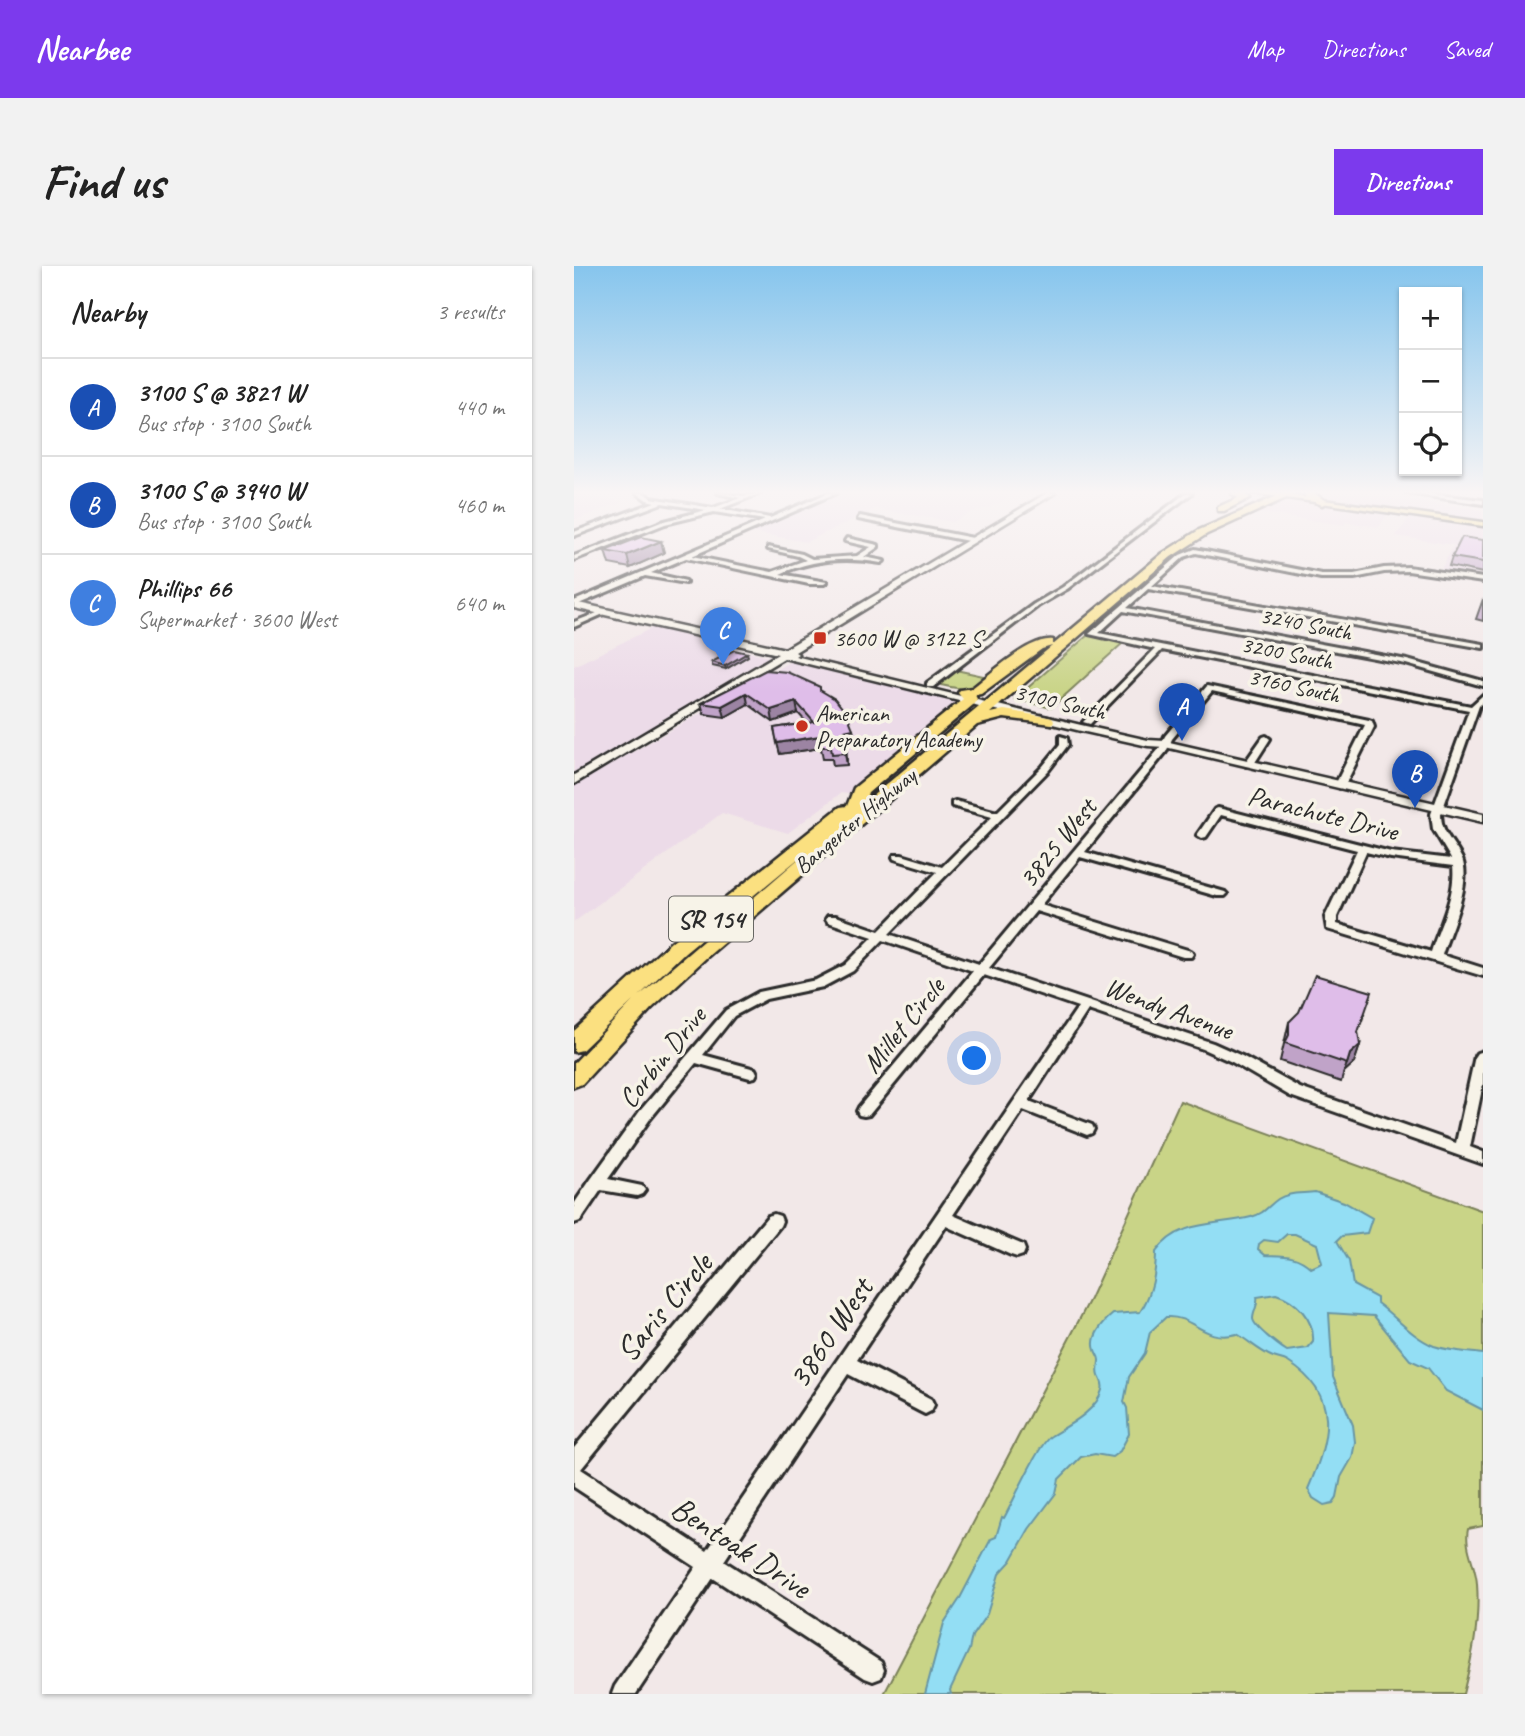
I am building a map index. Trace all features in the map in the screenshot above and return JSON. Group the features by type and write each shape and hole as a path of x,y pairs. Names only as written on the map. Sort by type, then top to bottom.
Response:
{"highway":[{"name":"Bangerter Highway","path":"574,1078 643,1004 738,919 968,723 985,702 1048,643 1147,560"},
{"name":"Bangerter Highway","path":"985,702 1088,629 1162,560"},
{"path":"1088,629 1084,618 1115,592 1114,587"},
{"path":"738,919 743,906 849,819 864,787 985,702"},
{"path":"968,723 1004,714 1047,721"},
{"name":"Bangerter Highway","path":"574,1044 670,953 856,803"}],"main road":[{"path":"574,780 940,560"},
{"name":"3100 South","path":"574,604 784,654 930,685 1047,721 1148,743 1166,744"},
{"name":"3100 South","path":"784,654 793,659 1087,722 1166,744 1483,818"}],"street":[{"path":"574,604 676,560"},
{"path":"702,560 824,582"},
{"path":"775,574 810,560 819,560"},
{"path":"871,560 881,561"},
{"path":"930,685 1034,606 1065,588 1102,560"},
{"path":"1088,629 1121,609 1178,560"},
{"path":"1251,560 1314,575 1354,576 1408,569 1483,580"},
{"path":"644,574 684,582"},
{"path":"1146,587 1483,646"},
{"name":"3240 South","path":"1121,609 1407,662 1483,684"},
{"path":"574,625 604,612"},
{"name":"3200 South","path":"1088,629 1161,647 1474,709"},
{"path":"1087,722 1161,647"},
{"name":"3160 South","path":"1210,688 1369,723 1370,727 1340,785"},
{"name":"3825 West","path":"981,970 1210,688"},
{"path":"1436,958 1459,881 1458,863 1436,828 1438,808 1474,709 1483,697"},
{"name":"Corbin Drive","path":"574,1216 645,1115 730,1013 749,1000 770,992 829,987 1051,762 1064,745 1063,738"},
{"path":"1249,764 1266,739"},
{"path":"955,804 999,816"},
{"name":"Parachute Drive","path":"1202,835 1218,811 1391,855 1458,863"},
{"path":"1363,848 1331,917 1331,926 1483,972"},
{"path":"1078,853 1221,894"},
{"path":"898,857 945,871"},
{"path":"1034,907 1187,954"},
{"name":"Wendy Avenue","path":"832,919 1223,1052 1294,1092 1483,1158"},
{"name":"Millet Circle","path":"864,1111 981,970"},
{"name":"3860 West","path":"623,1694 1086,1004"},
{"path":"1462,1151 1482,1055"},
{"path":"692,1057 750,1073"},
{"path":"1020,1104 1087,1129"},
{"path":"596,1183 636,1190"},
{"path":"943,1218 1017,1250"},
{"name":"Saris Circle","path":"574,1463 774,1221"},
{"path":"846,1363 925,1405"},
{"name":"Bentoak Drive","path":"574,1476 873,1670"}],"shaded area":[{"path":"1446,560 1483,560 1483,578 1440,571"},
{"path":"654,627 768,657 574,772 574,666"},
{"path":"791,661 959,703 848,794 841,793 788,833 722,813 574,922 574,786"}],"green space":[{"path":"1089,634 1124,642 1051,708 1015,699"},
{"path":"956,670 988,677 966,688 941,685 940,683"},
{"path":"1180,1101 1483,1211 1483,1526 1468,1529 1467,1536 1477,1584 1477,1612 1463,1694 884,1694 1090,1299"}],"water":[{"path":"1315,1192 1344,1202 1372,1218 1367,1233 1342,1236 1337,1241 1349,1261 1353,1285 1377,1298 1377,1303 1426,1342 1446,1349 1483,1354 1483,1410 1446,1391 1428,1368 1410,1360 1374,1316 1329,1313 1333,1377 1353,1425 1355,1442 1352,1458 1341,1477 1337,1497 1333,1503 1324,1505 1313,1498 1308,1489 1325,1436 1324,1404 1317,1389 1288,1362 1268,1355 1237,1334 1216,1335 1184,1320 1166,1317 1150,1332 1145,1353 1129,1377 1124,1402 1129,1434 1120,1451 1112,1457 1095,1454 1081,1457 1059,1479 1056,1493 1029,1529 1011,1561 999,1574 987,1614 972,1636 969,1650 950,1690 951,1694 925,1694 944,1623 991,1539 996,1537 1002,1517 1004,1518 1033,1461 1051,1436 1081,1417 1099,1398 1103,1386 1098,1374 1099,1359 1094,1340 1102,1325 1113,1314 1140,1312 1152,1283 1156,1252 1165,1241 1187,1229 1255,1216 1282,1197","holes":["1287,1234 1295,1234 1317,1244 1322,1263 1311,1268 1295,1258 1265,1255 1258,1249 1264,1240 1278,1242","1276,1294 1303,1312 1313,1334 1313,1342 1308,1348 1287,1351 1254,1322 1257,1297"]}],"building":[{"path":"734,650 747,653 725,666 712,662"},
{"path":"766,670 787,672 820,687 820,690 835,699 847,714 853,729 844,731 845,753 832,754 831,747 821,747 820,736 777,743 774,728 814,722 796,702 771,710 746,693 722,706 701,703"},
{"path":"1315,975 1372,992 1358,1032 1360,1045 1350,1054 1347,1064 1285,1043 1289,1035 1289,1022 1299,1012"}],"place":[{"name":"3600 W @ 3122 S","path":"820,638"},
{"name":"Phillips 66","path":"723,665"},
{"name":"American Preparatory Academy","path":"802,726"},
{"name":"3100 S @ 3821 W","path":"1182,741"},
{"name":"3100 S @ 3940 W","path":"1415,808"}]}
